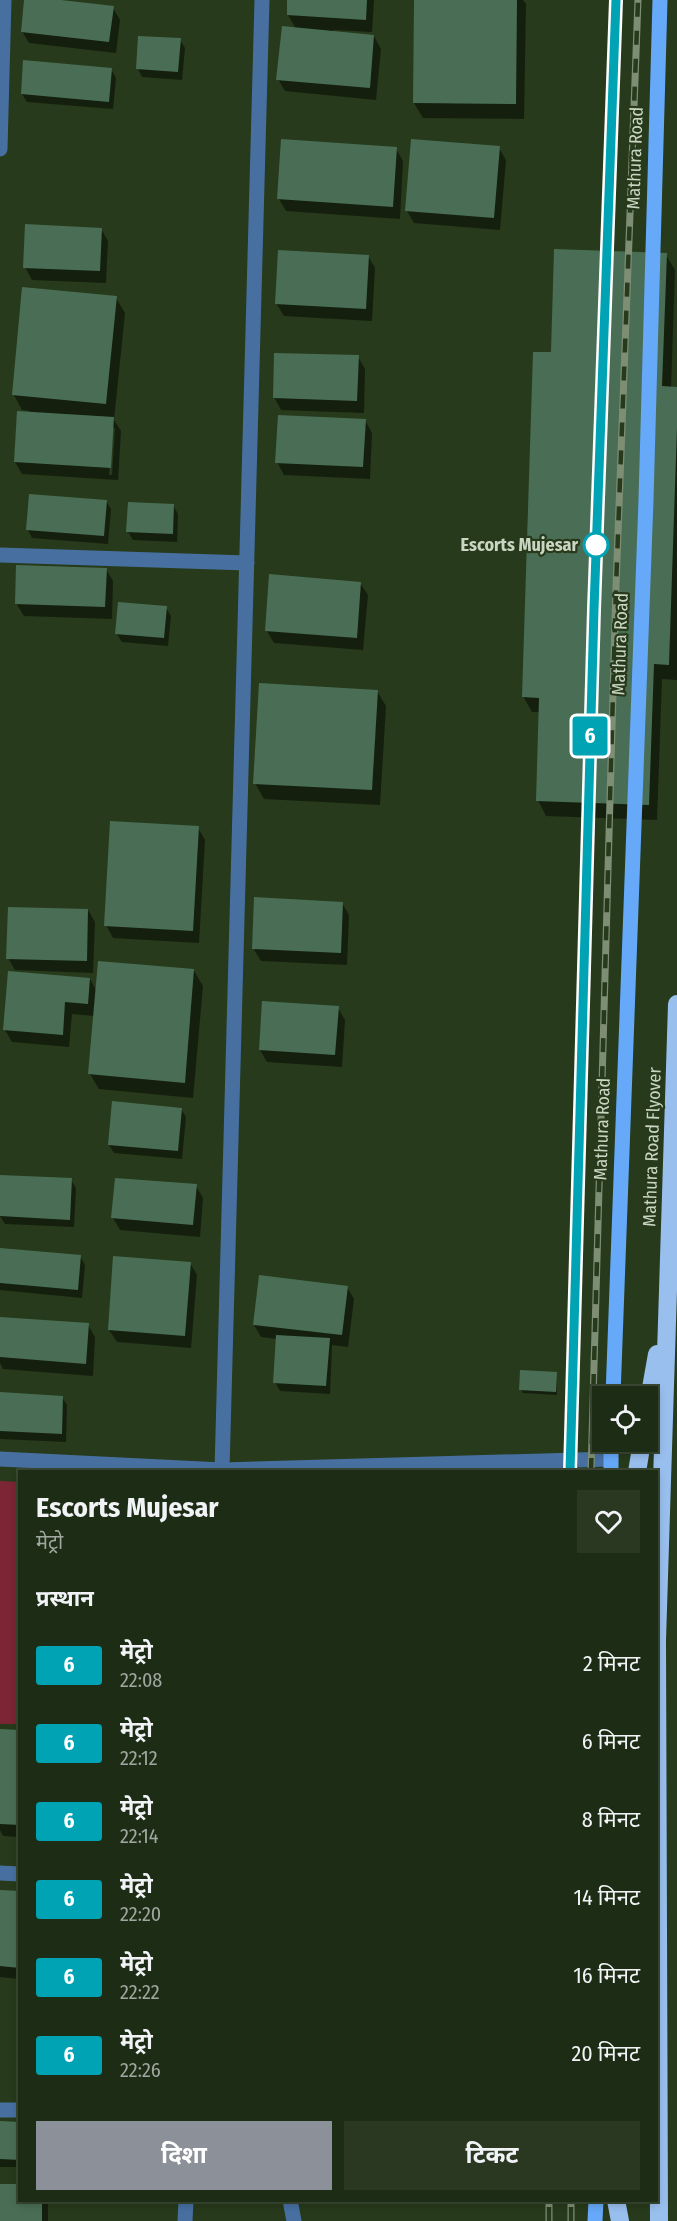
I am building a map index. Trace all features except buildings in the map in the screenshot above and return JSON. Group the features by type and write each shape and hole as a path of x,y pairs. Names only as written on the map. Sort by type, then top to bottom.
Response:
{"highway":[{"name":"Mathura Road Flyover","path":"668,1292 677,1004"},
{"path":"651,1386 668,1292"},
{"path":"658,1608 668,1292"},
{"path":"637,1470 640,1452"},
{"path":"616,2202 620,2221"},
{"path":"658,2202 658,2221"}],"main road":[{"name":"Mathura Road","path":"613,1386 646,500 660,0"},
{"path":"595,2221 596,2202"}],"street":[{"path":"0,149 4,0"},
{"path":"222,1470 262,0"},
{"path":"0,555 247,563"},
{"path":"0,1459 222,1470 611,1466"},
{"path":"0,1873 18,1874"},
{"path":"0,2110 18,2110"},
{"path":"186,2202 186,2221"},
{"path":"290,2202 294,2221"}],"shaded area":[{"path":"0,1481 18,1482 18,1724 0,1724"}],"railway":[{"path":"570,1470 595,586 616,0"},
{"path":"591,1470 616,587 638,0"},
{"path":"549,2202 549,2221"},
{"path":"571,2202 571,2221"}],"metro line":[{"name":"6","path":"570,1470 594,609 616,0"}],"place":[{"name":"Escorts Mujesar","path":"596,545"}]}
